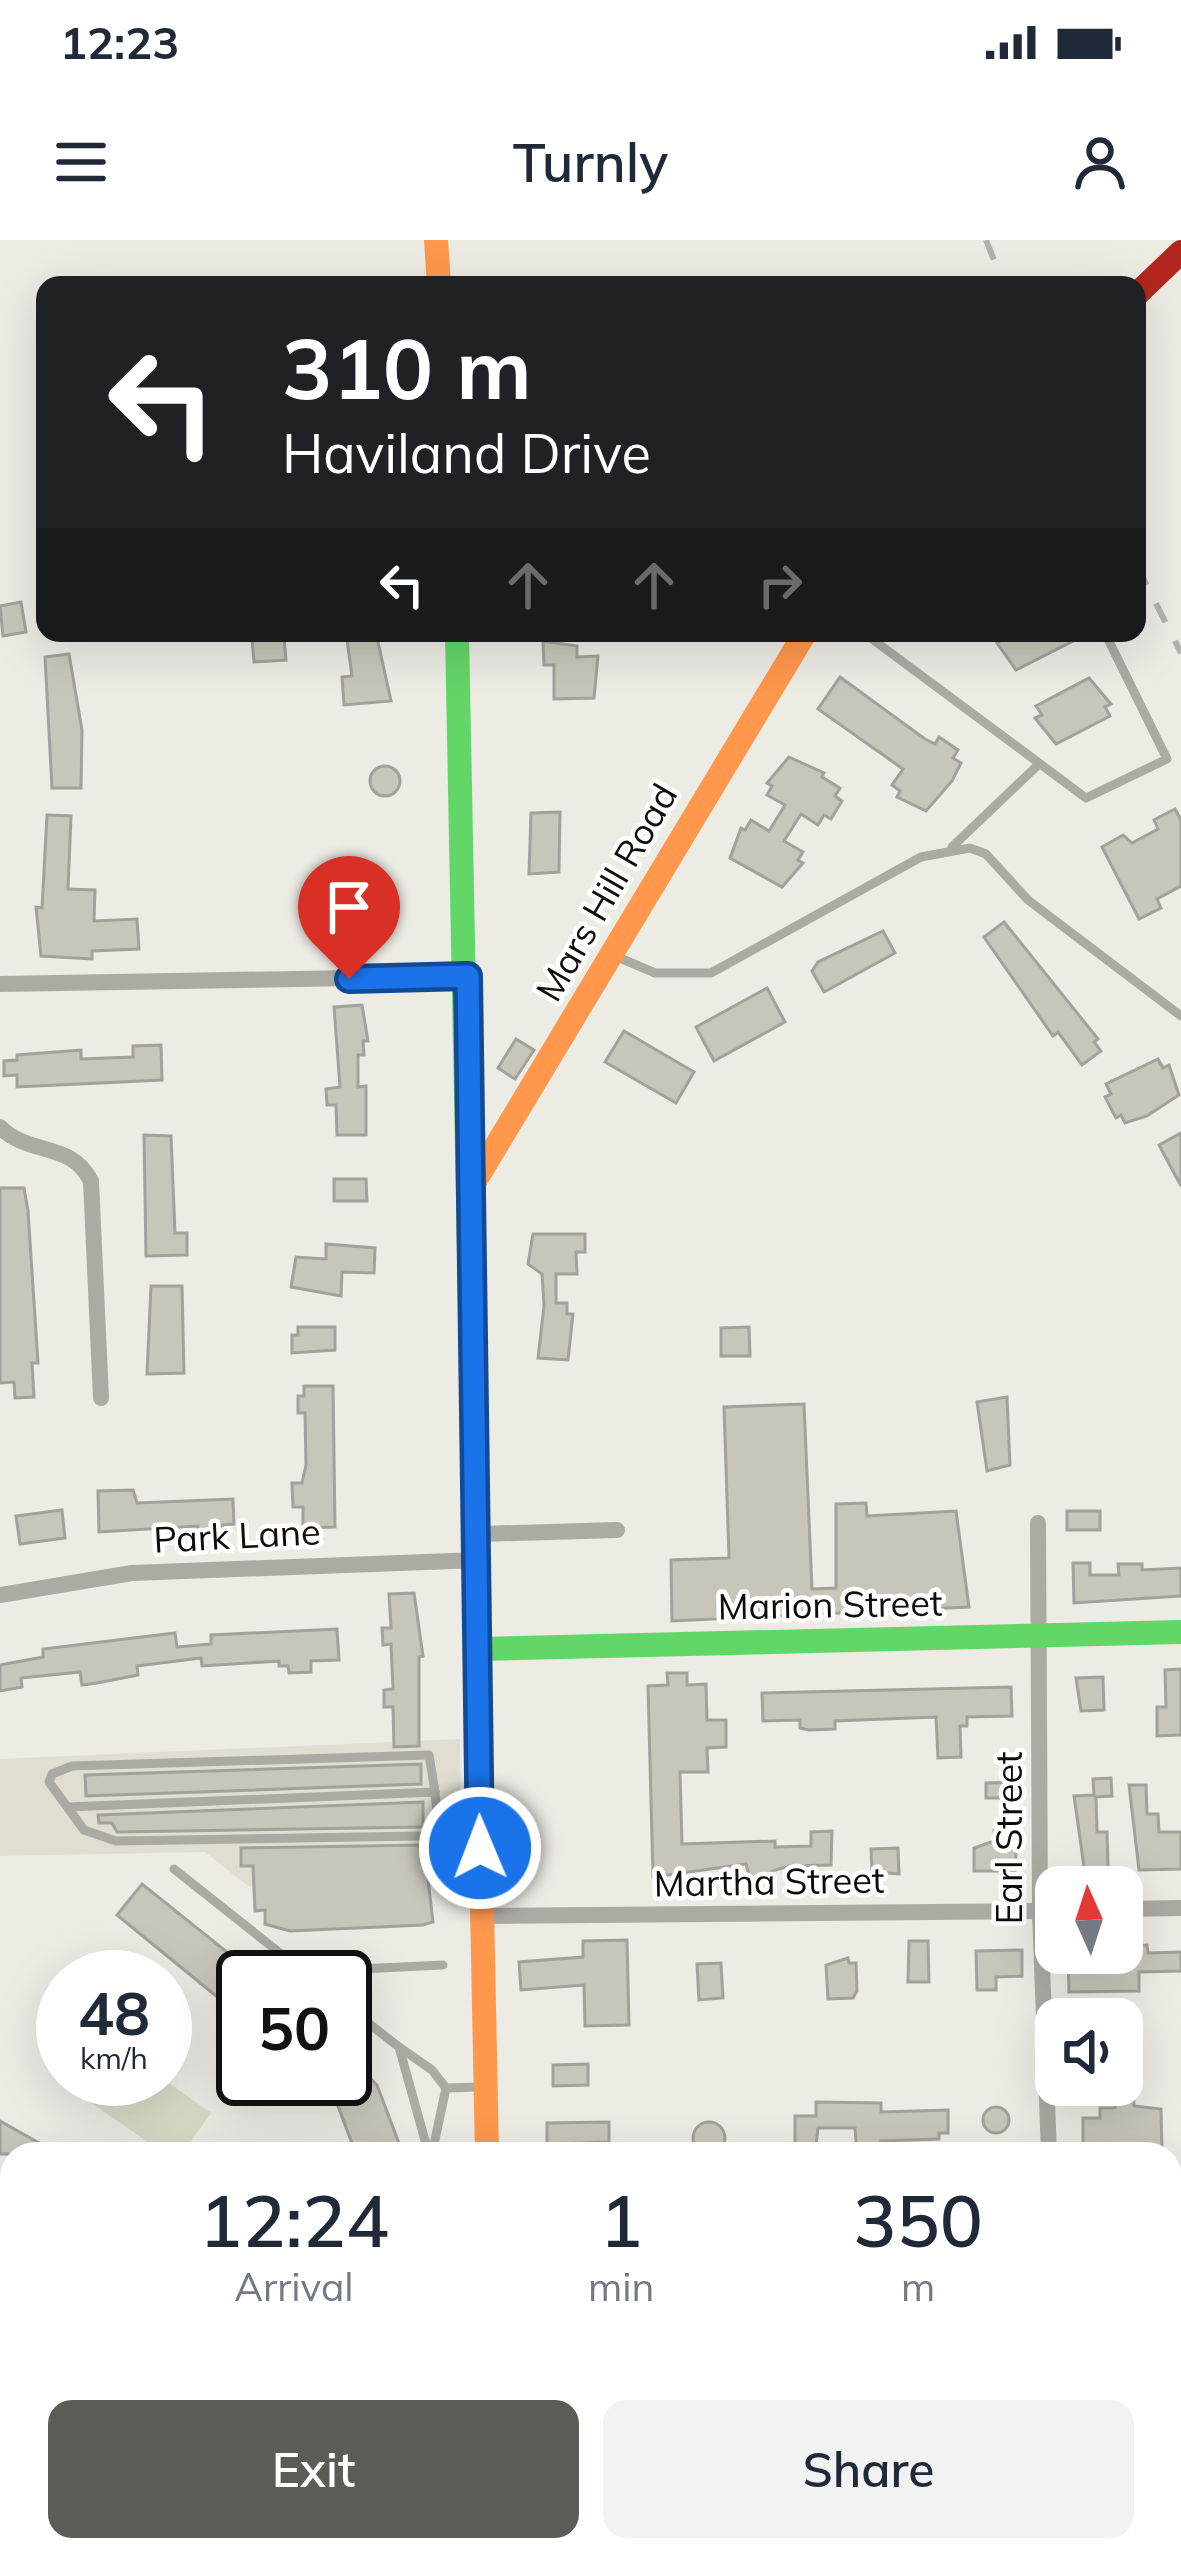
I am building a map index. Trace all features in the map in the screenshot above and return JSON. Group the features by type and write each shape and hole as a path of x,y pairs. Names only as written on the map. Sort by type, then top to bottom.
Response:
{"main road":[{"path":"436,240 438,276"},
{"path":"1146,285 1181,252"},
{"path":"457,642 468,976 487,2142"},
{"name":"Mars Hill Road","path":"471,1188 613,956 693,812 800,642"},
{"name":"Marion Street","path":"481,1649 1181,1632"}],"street":[{"path":"0,984 468,976"},
{"path":"0,1127 10,1137 68,1153 83,1164 91,1181 101,1397"},
{"name":"Earl Street","path":"1038,1522 1047,1866"},
{"path":"478,1534 617,1530"},
{"name":"Park Lane","path":"0,1594 132,1573 479,1560"},
{"path":"1143,1909 1181,1908"},
{"name":"Martha Street","path":"483,1916 1035,1911"},
{"name":"Earl Street","path":"1048,1974 1048,2142"}],"lane":[{"path":"876,642 1086,798 1167,759 1109,642"},
{"path":"613,956 656,973 711,974 905,865 952,848 1040,764"},
{"path":"952,848 986,854 1028,900 1181,1016"},
{"path":"439,1836 429,1755 72,1766 52,1774 49,1782 85,1830 116,1841 439,1836 480,1835"},
{"path":"68,1808 435,1792"},
{"path":"174,1870 276,1950"},
{"path":"372,1968 443,1965"},
{"path":"372,2026 432,2070 446,2088"},
{"path":"399,2048 425,2142"},
{"path":"446,2088 486,2086"},
{"path":"434,2142 446,2088"}],"shaded area":[{"path":"460,1739 461,1879 248,1886 205,1852 0,1856 0,1759"}],"green space":[{"path":"192,2100 211,2113 190,2142 148,2142 96,2106 192,2106"}],"building":[{"path":"21,602 26,632 3,636 0,606"},
{"path":"252,642 284,642 286,660 254,662"},
{"path":"347,642 378,642 391,701 344,705 342,677 352,676"},
{"path":"543,642 577,646 577,657 598,656 594,698 554,699 554,665 544,665"},
{"path":"999,642 1071,642 1016,670"},
{"path":"69,654 82,730 81,788 52,788 45,657"},
{"path":"840,677 925,739 935,744 939,737 958,750 953,758 961,763 952,781 926,811 897,797 900,791 892,785 903,769 818,709"},
{"path":"1089,678 1111,704 1105,707 1110,716 1056,744 1035,718 1042,715 1036,706"},
{"path":"789,757 824,773 822,777 840,788 835,796 842,801 831,819 824,815 818,825 801,814 784,841 803,852 798,860 803,863 782,887 730,858 741,828 745,830 751,820 769,831 785,805 767,795 772,786 767,783"},
{"path":"385,766 400,781 385,796 370,781"},
{"path":"1175,809 1181,820 1181,886 1157,899 1161,908 1139,919 1102,847 1123,835 1132,843 1158,829 1154,820"},
{"path":"560,812 559,872 529,874 531,813"},
{"path":"47,815 71,816 68,889 95,890 94,921 137,919 139,949 92,951 92,959 41,956 36,907 42,908"},
{"path":"362,907 365,954 335,955 332,908"},
{"path":"1004,922 1098,1039 1094,1042 1101,1051 1082,1065 1058,1032 1053,1036 984,937"},
{"path":"883,931 895,953 824,992 812,971 818,962"},
{"path":"767,988 785,1022 714,1061 696,1027"},
{"path":"362,1005 368,1041 363,1041 364,1055 358,1055 358,1087 366,1086 366,1135 337,1135 336,1105 327,1105 326,1089 340,1087 334,1007"},
{"path":"624,1031 694,1072 676,1103 605,1062"},
{"path":"516,1039 534,1050 515,1079 498,1068"},
{"path":"161,1045 162,1080 17,1087 17,1075 4,1076 4,1061 17,1060 17,1055 81,1050 81,1059 133,1057 133,1046"},
{"path":"1158,1059 1163,1068 1169,1065 1179,1095 1147,1116 1125,1123 1121,1115 1116,1118 1105,1097 1111,1094 1106,1084"},
{"path":"1181,1133 1181,1186 1159,1145"},
{"path":"144,1135 171,1136 175,1233 187,1233 187,1255 146,1256"},
{"path":"334,1179 366,1179 367,1201 334,1201"},
{"path":"0,1188 24,1188 28,1211 38,1363 32,1363 34,1397 15,1398 14,1382 0,1383"},
{"path":"533,1234 585,1234 585,1252 576,1252 577,1274 556,1274 556,1303 567,1303 567,1314 573,1314 568,1360 538,1358 544,1306 542,1274 528,1264"},
{"path":"326,1244 375,1248 374,1273 342,1272 341,1296 291,1287 296,1257 326,1259"},
{"path":"151,1286 182,1286 184,1373 147,1374"},
{"path":"298,1327 335,1327 335,1350 292,1353 292,1335 298,1335"},
{"path":"749,1327 750,1356 721,1356 721,1328"},
{"path":"304,1386 333,1386 335,1527 303,1528 303,1507 293,1507 292,1483 302,1483 306,1465 305,1413 298,1413 298,1396 304,1396"},
{"path":"1007,1397 1010,1465 987,1471 977,1402"},
{"path":"804,1404 812,1589 836,1588 836,1504 866,1503 867,1516 956,1511 969,1607 672,1621 671,1560 729,1558 724,1407"},
{"path":"133,1490 137,1503 233,1499 234,1524 222,1525 222,1530 198,1531 198,1526 99,1532 98,1491"},
{"path":"62,1510 65,1538 20,1544 16,1516"},
{"path":"1067,1511 1100,1511 1100,1530 1067,1530"},
{"path":"1073,1563 1090,1563 1090,1575 1119,1575 1118,1564 1142,1564 1142,1570 1181,1568 1181,1596 1074,1603"},
{"path":"414,1593 423,1656 419,1657 419,1746 394,1747 393,1707 384,1707 384,1690 393,1689 391,1644 383,1645 382,1628 391,1628 389,1594"},
{"path":"337,1629 339,1660 311,1661 311,1672 289,1673 288,1666 279,1666 279,1661 202,1666 201,1658 137,1666 138,1675 82,1685 80,1672 21,1678 22,1687 0,1691 0,1665 43,1657 43,1649 175,1633 177,1647 211,1644 211,1635"},
{"path":"1181,1669 1181,1735 1157,1736 1157,1707 1166,1707 1165,1670"},
{"path":"667,1673 687,1673 687,1685 706,1684 707,1720 726,1720 726,1747 707,1748 708,1772 680,1772 682,1844 775,1841 775,1847 811,1846 811,1832 832,1831 831,1865 789,1866 772,1871 772,1879 750,1879 746,1864 653,1877 648,1686 668,1685"},
{"path":"1103,1677 1104,1710 1081,1711 1076,1678"},
{"path":"1011,1687 1012,1716 967,1717 967,1726 960,1726 961,1757 938,1758 936,1717 835,1721 835,1729 809,1730 800,1728 800,1720 763,1721 762,1693"},
{"path":"421,1764 421,1784 86,1796 85,1775"},
{"path":"1111,1778 1112,1796 1096,1797 1097,1832 1107,1832 1108,1866 1084,1866 1074,1796 1094,1795 1093,1779"},
{"path":"1020,1782 1020,1798 986,1798 986,1783"},
{"path":"1129,1785 1146,1785 1147,1814 1158,1814 1159,1832 1181,1832 1181,1869 1139,1866"},
{"path":"423,1802 423,1827 117,1832 112,1823 99,1823 98,1815"},
{"path":"994,1831 1017,1834 1015,1871 974,1871 974,1848 994,1841"},
{"path":"424,1845 433,1922 423,1925 290,1931 265,1924 265,1910 255,1911 253,1866 241,1866 241,1848"},
{"path":"898,1848 899,1874 872,1872 871,1849"},
{"path":"142,1884 224,1950 216,1950 216,1996 192,1976 192,1950 160,1950 117,1915"},
{"path":"627,1940 629,2025 585,2026 584,1985 521,1990 519,1962 583,1957 583,1941"},
{"path":"909,1941 928,1941 929,1982 908,1982"},
{"path":"1143,1945 1148,1953 1181,1952 1181,1971 1143,1972"},
{"path":"1022,1950 1022,1976 996,1977 996,1990 977,1990 976,1951"},
{"path":"848,1958 849,1963 856,1963 857,1991 853,1998 828,1999 826,1965"},
{"path":"721,1963 723,1998 699,2000 697,1964"},
{"path":"1069,1974 1139,1974 1139,1991 1069,1992"},
{"path":"588,2064 588,2085 553,2086 553,2065"},
{"path":"372,2080 398,2142 352,2142 338,2106 372,2106"},
{"path":"816,2102 881,2103 881,2112 948,2110 948,2133 939,2133 939,2139 856,2142 855,2128 818,2128 816,2142 795,2142 795,2116 816,2116"},
{"path":"996,2107 1009,2120 996,2133 983,2120"},
{"path":"1100,2108 1161,2109 1162,2142 1083,2142 1083,2118 1100,2118"},
{"path":"0,2121 38,2142 0,2142"},
{"path":"609,2122 609,2142 547,2142 547,2123"},
{"path":"703,2123 715,2123 724,2132 724,2142 694,2142 694,2132"}],"railway":[{"path":"986,240 1000,276"},
{"path":"1146,584 1181,653"}],"traffic: fast":[{"path":"457,642 475,1562"},
{"path":"481,1649 1181,1632"}],"traffic: slow":[{"path":"436,240 438,276"},
{"path":"472,1186 800,642"},
{"path":"475,1562 487,2142"}],"traffic: jam":[{"path":"1146,285 1181,252"}],"route":[{"path":"349,979 468,976 481,1649 480,1848"}]}
